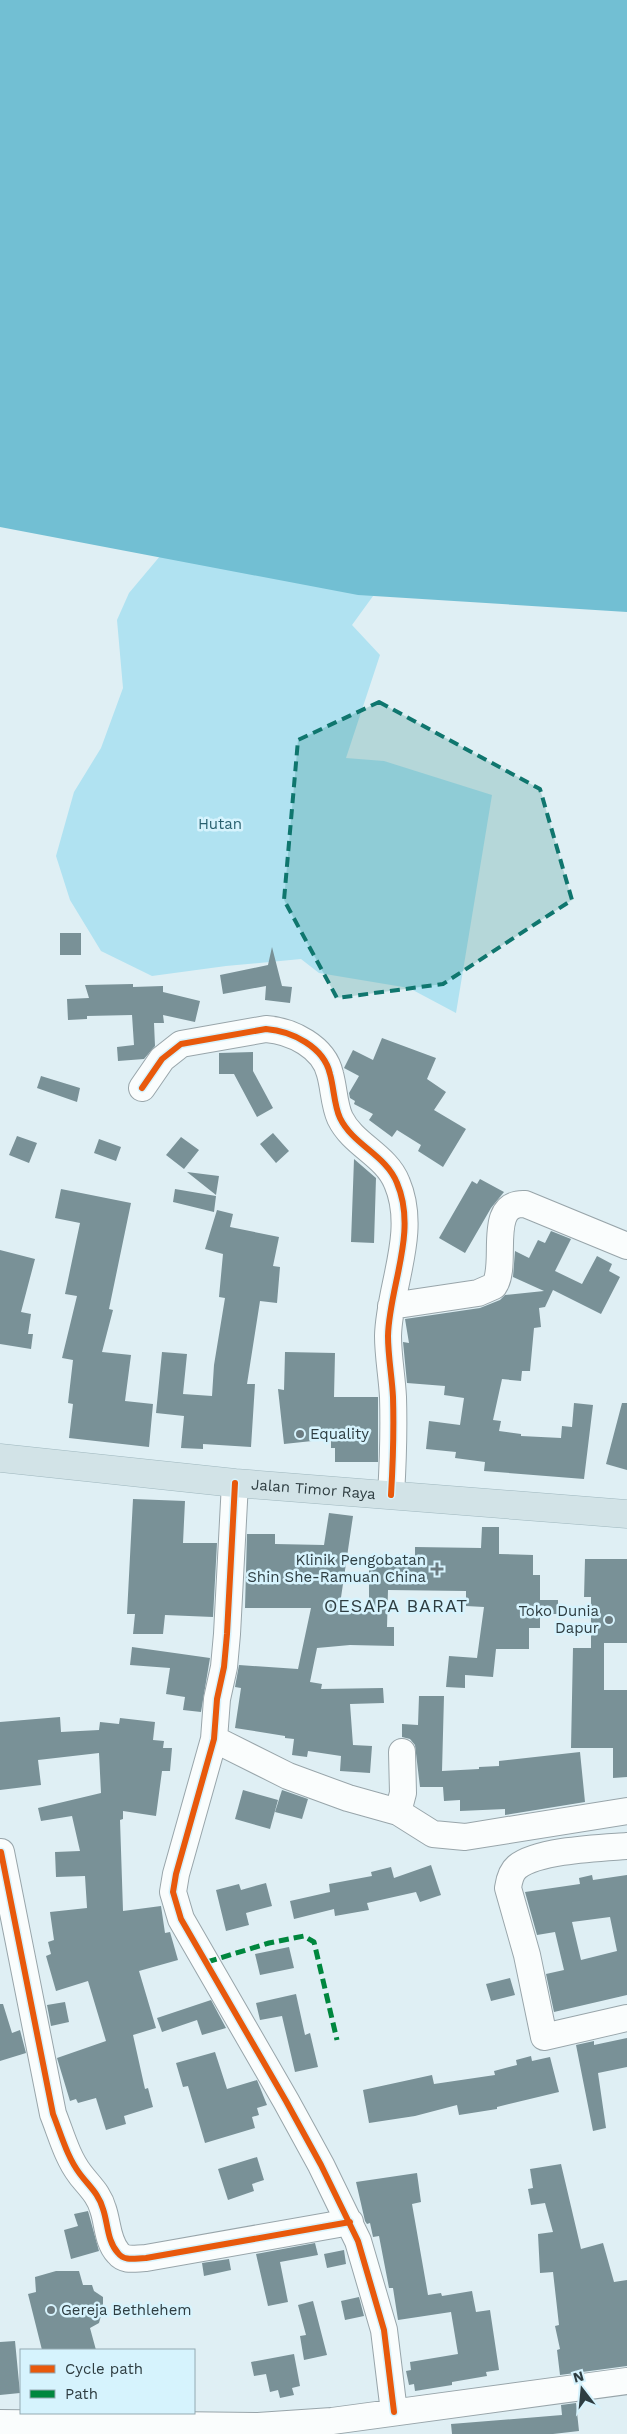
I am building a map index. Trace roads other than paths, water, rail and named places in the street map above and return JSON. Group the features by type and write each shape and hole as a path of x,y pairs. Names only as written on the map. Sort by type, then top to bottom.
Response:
{"highway":[{"name":"Jalan Timor Raya","path":"0,1458 235,1483 627,1514"}],"street":[{"path":"142,1088 162,1059 175,1047 189,1041 218,1038 266,1029 286,1033 312,1047 325,1060 330,1072 340,1119 356,1138 386,1164 400,1191 404,1222 388,1338 393,1395 391,1495"},
{"path":"391,1306 478,1293 494,1286 499,1275 503,1216 511,1207 517,1204 525,1204 627,1246"},
{"path":"235,1483 227,1634 224,1667 217,1698 214,1739 176,1874 173,1892 181,1920 244,2025 322,2165 350,2222 369,2273 384,2330 394,2412"},
{"path":"214,1739 288,1776 348,1798 398,1812 433,1834 465,1837 627,1810"},
{"path":"398,1812 403,1793 402,1752"},
{"path":"627,1846 539,1857 516,1868 509,1880 508,1888 528,1955 544,2037 627,2018"},
{"path":"2,1852 54,2114 68,2154 80,2174 92,2186 100,2200 111,2243 118,2254 127,2259 146,2258 350,2222"},
{"path":"0,2423 258,2426 332,2421 627,2381"}],"place":[{"name":"Equality","path":"300,1434"},
{"name":"Klinik Pengobatan Shin She-Ramuan China","path":"437,1569"},
{"name":"Toko Dunia Dapur","path":"609,1620"},
{"name":"Gereja Bethlehem","path":"51,2310"}],"district":[{"name":"OESAPA BARAT","path":"396,1605"}],"park label":[{"name":"Hutan","path":"220,824"}]}
